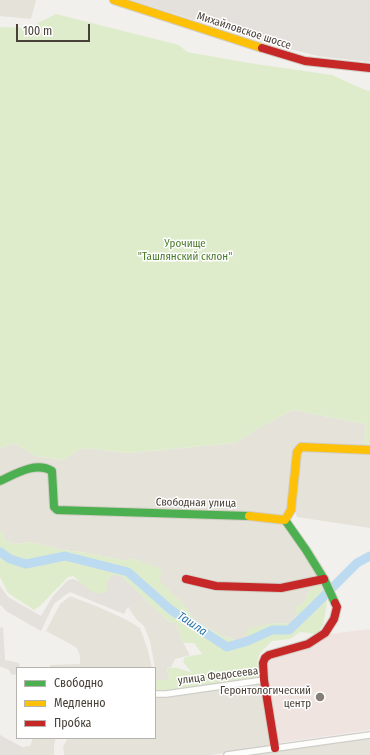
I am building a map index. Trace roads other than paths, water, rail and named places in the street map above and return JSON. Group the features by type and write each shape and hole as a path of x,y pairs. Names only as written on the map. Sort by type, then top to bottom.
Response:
{"street":[{"name":"Михайловское шоссе","path":"114,0 288,57 305,61 370,68"},
{"path":"264,680 263,663 269,655 308,644 326,633 334,619 337,607 324,579 285,520 291,510 297,452 301,447 370,450"},
{"name":"Свободная улица","path":"0,480 30,468 50,469 52,471 54,507 57,510 255,516 285,520"},
{"path":"186,579 216,586 281,588 324,579"},
{"name":"улица Федосеева","path":"156,694 166,694 264,680 275,748"},
{"path":"228,755 370,735"}],"waterway":[{"name":"Ташла","path":"0,552 10,559 26,564 65,556 128,572 171,610 227,647 248,641 272,630 289,630 357,563 370,556"}],"place":[{"name":"Геронтологический центр","path":"320,697"}],"park label":[{"name":"Урочище \"Ташлянский склон\"","path":"185,250"}]}
